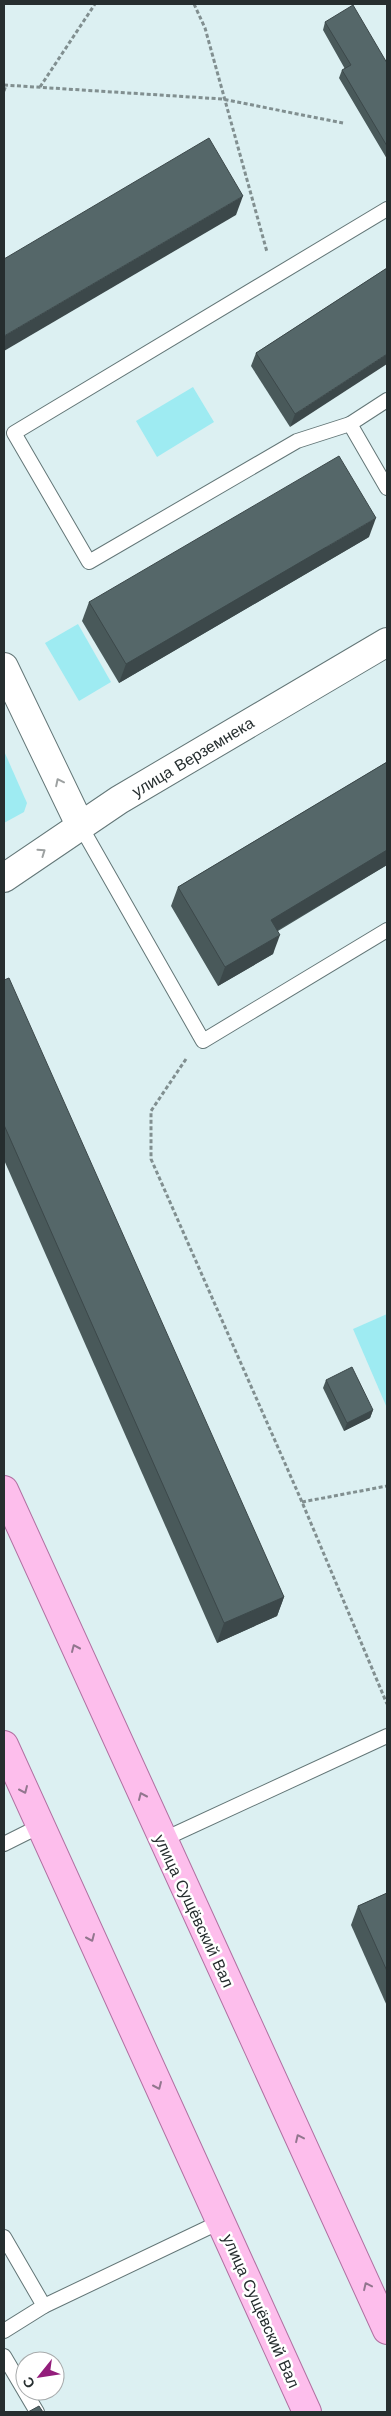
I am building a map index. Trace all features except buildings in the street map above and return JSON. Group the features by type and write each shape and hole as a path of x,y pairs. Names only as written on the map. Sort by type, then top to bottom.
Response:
{"main road":[{"name":"улица Сущёвский Вал","path":"4,1490 387,2330"},
{"name":"улица Сущёвский Вал","path":"4,1745 307,2412"}],"street":[{"name":"улица Верземнека","path":"4,878 80,825 387,642"},
{"path":"4,667 80,825"}],"lane":[{"path":"387,209 14,433 89,562 297,441 350,424 387,400"},
{"path":"350,424 387,488"},
{"path":"80,825 202,1040 387,930"},
{"path":"162,1840 387,1736"},
{"path":"4,1844 40,1826"},
{"path":"4,2331 44,2306 220,2222"},
{"path":"4,2237 44,2306"},
{"path":"4,2356 37,2412"}],"path":[{"path":"40,88 96,4"},
{"path":"194,4 205,28 274,277"},
{"path":"4,90 5,85 224,100 343,123"},
{"path":"202,1040 192,1050 152,1111 152,1159 302,1502 387,1704"},
{"path":"302,1502 387,1486"}],"shaded area":[{"path":"193,387 214,422 157,457 136,421"},
{"path":"78,624 111,682 79,701 45,643"},
{"path":"4,751 27,803 24,812 4,823"},
{"path":"387,1314 387,1408 353,1329"}]}
